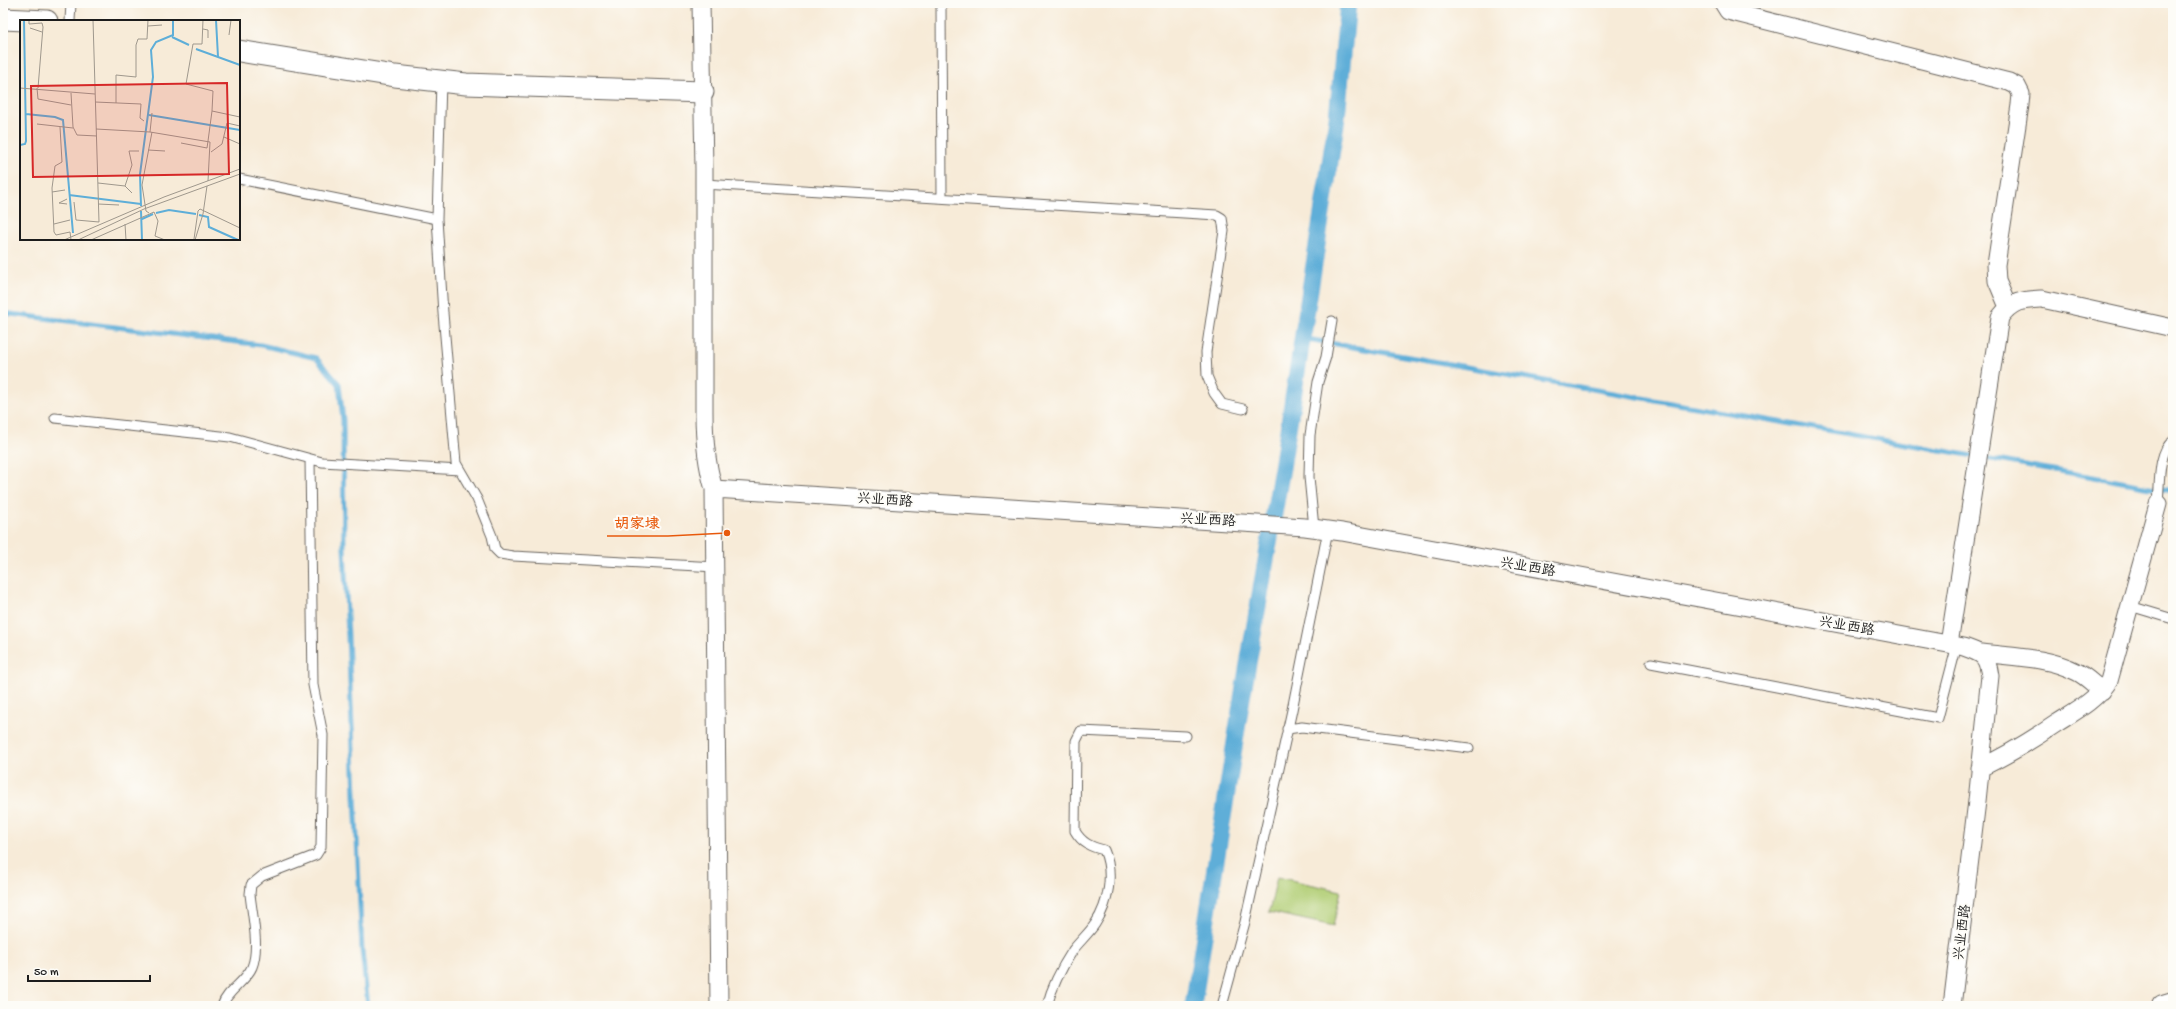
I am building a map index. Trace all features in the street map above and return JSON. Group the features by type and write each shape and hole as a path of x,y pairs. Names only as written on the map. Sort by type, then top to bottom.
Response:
{"highway":[{"path":"2163,1006 2173,1003"}],"street":[{"path":"701,3 704,184 704,412 706,455 714,489 720,1006"},
{"path":"1723,3 1728,11 2001,80 2017,86 2021,94 2020,104 1996,264 1997,281 2008,307"},
{"path":"3,19 38,20"},
{"path":"240,51 395,76 466,84 703,92"},
{"path":"1953,645 1971,500 2000,317 2008,307 2020,300 2042,299 2173,328"},
{"name":"兴业西路","path":"714,489 1252,522 1316,528 1953,645 1981,653 1988,661 1990,676 1977,801 1952,1006"},
{"path":"1980,768 2010,755 2085,705 2102,691 2109,681 2116,662 2158,504"},
{"path":"1981,653 2044,661 2060,665 2079,672 2102,691"}],"lane":[{"path":"70,20 71,3"},
{"path":"941,3 942,198"},
{"path":"441,81 437,219 442,313 456,463 477,499 492,536 495,548 500,554 716,567"},
{"path":"240,179 437,219"},
{"path":"704,184 1216,215 1222,218 1224,231 1206,352 1207,376 1214,393 1222,404 1243,409"},
{"path":"1222,1006 1245,922 1287,729 1316,528 1308,478 1310,435 1318,382 1326,357 1332,321"},
{"path":"55,418 230,437 322,462 366,466 460,470"},
{"path":"2158,504 2162,458 2168,444 2173,441"},
{"path":"222,1006 225,998 252,968 255,949 250,894 251,885 262,876 316,854 321,847 323,735 313,685 310,459"},
{"path":"2130,606 2173,619"},
{"path":"1651,663 1938,718 1953,645"},
{"path":"1287,729 1302,727 1469,748"},
{"path":"1047,1006 1062,967 1074,949 1095,924 1104,906 1108,892 1109,863 1104,850 1093,847 1080,840 1075,831 1076,741 1081,731 1186,736"}],"green space":[{"path":"1277,877 1341,891 1333,926 1269,912"}],"waterway":[{"path":"1193,1006 1241,704 1282,468 1337,118 1348,3"},
{"path":"3,313 261,345 316,358 339,384 343,420 344,547 362,951 368,1006"},
{"path":"1301,338 2173,491"}],"place":[{"name":"胡家埭","path":"727,533"}]}
